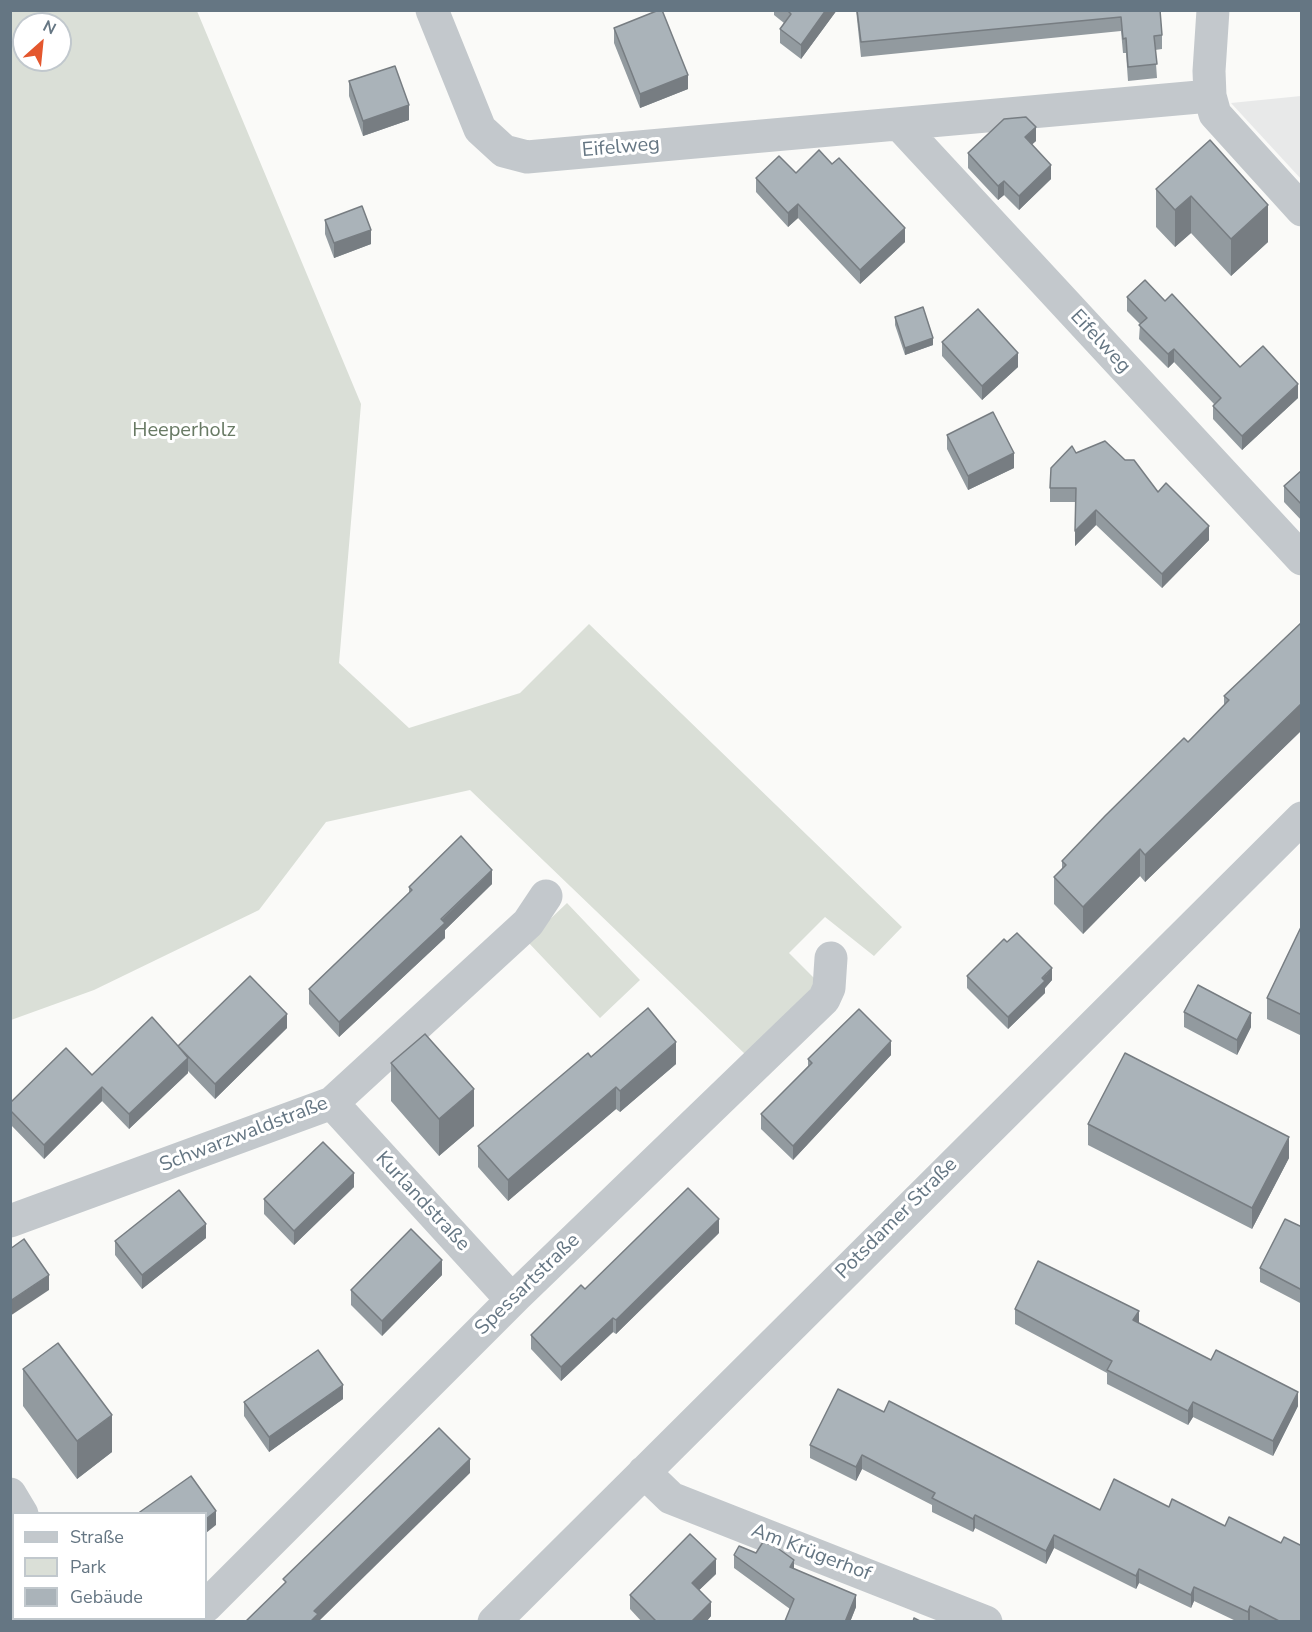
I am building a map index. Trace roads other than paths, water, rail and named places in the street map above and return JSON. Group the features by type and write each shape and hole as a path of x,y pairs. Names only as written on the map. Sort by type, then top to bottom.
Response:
{"street":[{"name":"Eifelweg","path":"432,10 480,129 495,144 515,155 528,157 1210,96"},
{"path":"1213,10 1210,96 1220,123 1302,210"},
{"name":"Eifelweg","path":"899,124 1302,559"},
{"name":"Potsdamer Straße","path":"494,1622 1302,818"},
{"name":"Schwarzwaldstraße","path":"10,1221 332,1103 528,923 546,896"},
{"name":"Spessartstraße","path":"207,1605 512,1300 824,999 830,988 831,958"},
{"name":"Kurlandstraße","path":"332,1103 512,1300"},
{"name":"Am Krügerhof","path":"644,1472 671,1498 986,1622"},
{"path":"10,1494 21,1512"}],"park label":[{"name":"Heeperholz","path":"184,431"}]}
